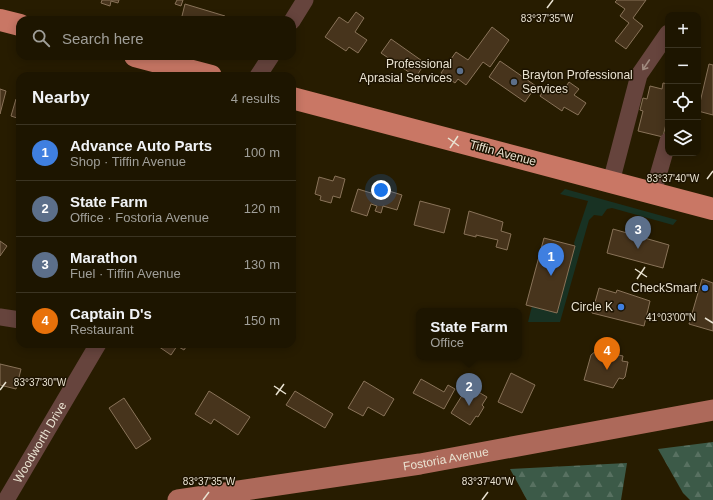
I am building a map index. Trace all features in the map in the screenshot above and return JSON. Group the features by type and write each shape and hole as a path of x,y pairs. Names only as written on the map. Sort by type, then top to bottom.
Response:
{"highway":[{"path":"0,20 16,24"},
{"path":"150,60 196,72"},
{"name":"Tiffin Avenue","path":"296,99 713,209"}],"main road":[{"name":"Fostoria Avenue","path":"178,500 420,464 713,410"}],"street":[{"path":"295,16 305,0"},
{"path":"611,182 639,75 665,37"},
{"path":"260,72 268,60"},
{"path":"653,193 665,151"},
{"path":"0,317 16,319"},
{"name":"Woodworth Drive","path":"6,500 96,348"}],"green space":[{"path":"565,189 677,220 673,225 612,208 607,209 602,216 594,215 589,220 560,322 528,322 532,306 557,313 575,246 574,243 588,201 560,194"},
{"path":"713,442 713,500 690,500 683,493 658,449"},
{"path":"627,463 621,500 527,500 510,469"}],"building":[{"path":"102,0 119,0 118,3 111,1 110,6 101,3"},
{"path":"177,0 183,0 181,6 175,4"},
{"path":"617,0 646,0 633,18 643,26 626,49 615,41 629,23 620,16 625,9 615,2"},
{"path":"185,4 225,16 182,16"},
{"path":"356,12 364,18 355,32 367,40 358,53 349,47 346,51 325,37 339,17 348,23"},
{"path":"492,27 509,40 490,67 483,62 466,85 458,79 455,83 441,73 456,52 468,60"},
{"path":"391,39 425,63 416,77 381,53"},
{"path":"500,61 536,86 525,102 489,77"},
{"path":"709,64 713,65 713,115 701,112 701,98"},
{"path":"569,82 579,89 574,95 586,103 578,115 564,107 562,111 540,96 548,84 561,94"},
{"path":"663,83 665,83 665,128 663,137 638,131 643,111 640,110 643,98 647,99 650,86 662,89"},
{"path":"0,89 6,91 0,114"},
{"path":"16,99 16,118 11,116"},
{"path":"335,176 345,179 340,198 333,196 331,203 320,200 321,196 315,194 319,177 333,181"},
{"path":"373,186 402,195 397,210 383,206 381,213 375,211 377,206 371,204 367,216 351,211 358,189 371,193"},
{"path":"420,201 450,209 444,233 414,225"},
{"path":"469,211 503,222 501,231 511,234 507,250 496,247 498,240 464,234"},
{"path":"613,229 669,245 663,268 607,253"},
{"path":"544,238 575,246 557,313 526,305"},
{"path":"0,241 7,246 0,256"},
{"path":"702,279 713,283 713,331 689,324"},
{"name":"Circle K","path":"599,288 616,293 617,290 650,301 644,326 592,313"},
{"path":"161,348 176,348 171,355"},
{"path":"597,350 623,356 622,361 628,362 625,377 623,379 619,378 613,388 584,380 591,355"},
{"path":"0,364 21,369 16,389 0,385"},
{"path":"511,373 535,385 522,413 498,402"},
{"path":"421,379 444,392 448,385 455,389 444,409 413,393"},
{"path":"364,381 394,399 384,416 368,407 363,416 348,408"},
{"path":"468,386 487,397 482,405 484,407 478,417 476,416 470,425 451,413"},
{"path":"209,391 250,417 238,435 214,419 211,424 195,414"},
{"path":"295,391 333,414 325,428 286,405"},
{"path":"124,398 151,439 136,449 109,408"}],"place":[{"name":"Professional Aprasial Services","path":"460,71"},
{"name":"Brayton Professional Services","path":"514,82"},
{"name":"Marathon","path":"638,249"},
{"name":"Advance Auto Parts","path":"551,276"},
{"name":"CheckSmart","path":"705,288"},
{"name":"Circle K","path":"621,307"},
{"name":"Captain D's","path":"607,370"},
{"name":"State Farm","path":"469,406"}]}
